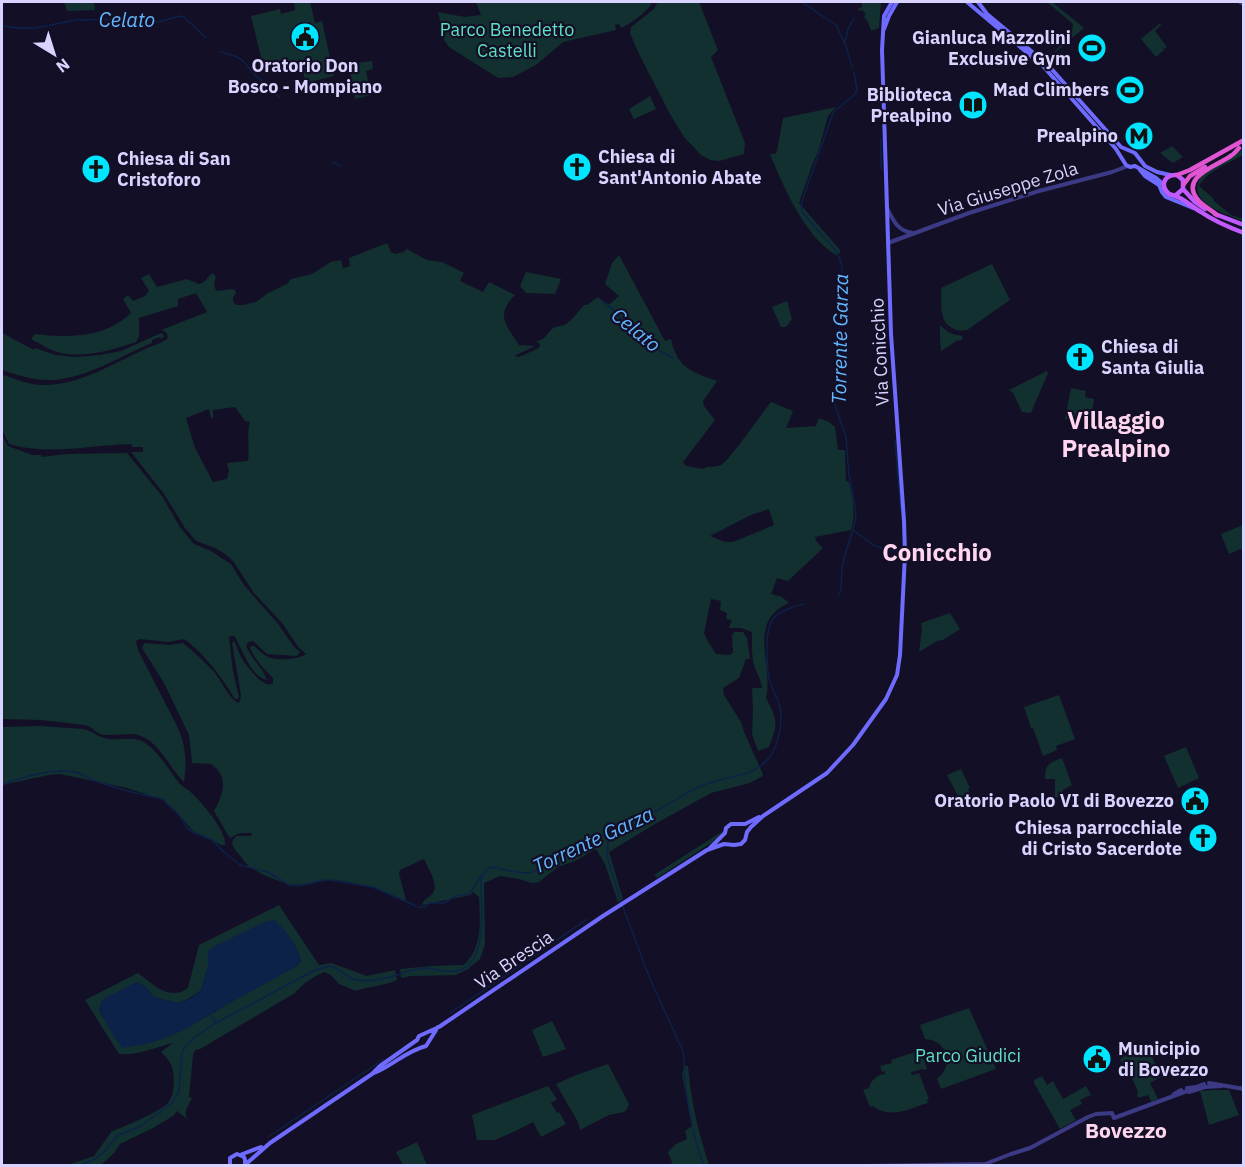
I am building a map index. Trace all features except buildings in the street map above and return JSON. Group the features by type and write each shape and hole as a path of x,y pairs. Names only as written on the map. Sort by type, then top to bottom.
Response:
{"highway":[{"path":"1177,175 1244,140"},
{"path":"1183,186 1190,176 1241,147"},
{"path":"1217,215 1197,199 1194,191 1195,182 1202,172 1232,155 1241,147"}],"main road":[{"name":"Via Conicchio","path":"763,816 827,773 836,764 853,745 886,699 894,684 898,668 905,524 891,334 883,33 884,16 892,2"},
{"name":"Via Conicchio","path":"883,33 897,2"},
{"path":"968,2 1043,66 1116,148 1128,166 1137,167 1156,178 1169,194 1183,198 1220,224 1244,233"},
{"path":"978,2 987,14 1048,65 1121,147 1137,155 1138,159 1148,167 1170,176 1180,177 1183,186 1195,202 1217,215 1244,225"},
{"path":"1124,160 1126,154 1131,152"},
{"path":"1138,159 1137,167 1145,176 1159,185 1166,197 1195,208"},
{"path":"1163,184 1170,176"},
{"path":"1176,195 1183,186"},
{"path":"730,844 726,839 726,828 731,824 745,824 763,816"},
{"path":"707,850 719,845 741,844 747,832 763,816"},
{"path":"740,824 747,832"},
{"path":"707,850 725,833"},
{"name":"Via Brescia","path":"224,1166 230,1163 234,1155 257,1150 270,1143 372,1074 418,1037 439,1027 621,904 707,850"},
{"name":"Via Brescia","path":"372,1074 383,1070 407,1053 420,1047 426,1047 439,1027"},
{"path":"422,1035 428,1038 429,1043"},
{"path":"417,1040 420,1047"},
{"name":"Via Brescia","path":"245,1165 270,1143"},
{"name":"Via Brescia","path":"240,1155 245,1158 245,1165"}],"street":[{"path":"1240,2 1244,4"},
{"name":"Via Giuseppe Zola","path":"1109,172 1124,160"},
{"name":"Via Giuseppe Zola","path":"888,243 969,213 1128,166"},
{"path":"888,210 900,228 916,233"},
{"path":"865,1166 986,1164 1030,1148 1096,1114 1113,1115 1185,1090 1207,1085 1244,1089"}],"green space":[{"path":"64,2 94,2 95,10 67,11"},
{"path":"310,2 315,23 322,21 334,76 306,83 301,65 293,67 292,64 264,70 251,16 280,9 281,14 295,10 294,3"},
{"name":"Parco Benedetto Castelli","path":"476,2 652,2 643,13 621,28 619,24 615,25 616,30 563,42 536,65 513,77 498,78 449,47 444,40 438,12 465,17 481,15"},
{"path":"660,2 699,2 718,50 711,57 745,143 744,154 719,161 710,160 701,155 684,137 670,114 630,33 631,27"},
{"path":"862,2 881,2 879,28 871,31 864,17 866,14 858,9 862,7"},
{"path":"1047,2 1052,2 1084,28 1052,55 1072,31 1073,24"},
{"path":"1160,23 1161,25 1155,31 1167,47 1164,49 1160,44 1164,50 1156,57 1141,39"},
{"path":"372,61 373,69 366,71 371,95 355,99 349,64"},
{"path":"650,96 656,109 634,119 629,109"},
{"path":"836,107 828,116 818,152 799,203 840,250 840,253 836,255 814,236 805,224 781,181 770,154 775,154 777,151 783,118"},
{"path":"1172,146 1183,157 1173,163 1160,153"},
{"path":"1243,149 1243,155 1213,172 1199,186 1231,215 1243,221 1207,204 1198,191 1198,183 1204,173"},
{"path":"387,243 391,252 395,254 407,249 427,260 442,262 464,273 460,281 483,292 489,282 515,295 505,308 507,326 519,345 535,346 514,356 519,357 539,348 540,344 536,341 544,338 553,328 566,324 584,305 598,297 610,304 619,296 605,284 612,263 619,255 665,341 671,339 677,357 687,368 717,381 703,401 704,406 715,420 683,462 686,466 703,469 725,462 771,402 793,411 786,428 816,426 819,418 835,427 838,450 845,450 846,481 849,482 853,500 851,530 815,537 823,548 788,581 777,578 771,594 782,597 789,603 776,611 768,621 765,632 768,685 766,698 775,717 775,727 769,747 758,751 752,734 752,688 762,688 753,659 752,632 741,628 729,628 732,620 726,619 727,613 720,610 721,601 711,599 704,633 716,654 730,655 733,652 734,632 743,632 747,638 750,659 746,659 739,678 723,688 724,695 741,722 763,776 750,783 711,793 609,852 623,899 618,902 605,864 596,849 575,861 558,867 539,882 532,883 500,876 484,883 485,944 480,959 456,975 401,978 400,969 464,965 474,950 479,934 479,897 473,892 471,895 422,905 432,894 435,886 424,859 400,870 406,901 374,887 337,880 305,885 287,884 249,867 233,847 232,842 236,836 252,836 251,833 240,833 229,837 214,811 222,793 221,775 211,764 192,763 189,735 164,683 142,648 144,643 170,645 183,643 215,673 238,703 241,695 232,643 234,641 247,666 266,684 273,684 273,678 257,660 251,646 274,659 292,659 306,654 299,648 282,623 254,593 233,561 215,548 196,541 185,528 164,494 131,452 143,452 143,447 133,447 131,444 54,450 39,449 9,444 2,430 2,375 37,385 69,382 162,342 168,338 166,332 161,330 207,312 196,293 178,299 178,306 139,318 139,337 136,342 80,355 61,353 31,339 35,334 73,336 98,332 121,321 131,313 123,299 128,295 133,301 145,296 149,291 141,278 149,274 157,287 187,279 199,284 213,273 216,277 214,284 217,291 235,290 233,301 236,305 243,305 256,302 287,284 291,279 312,274 331,262 341,260 343,268 350,266 349,258","holes":["235,407 245,421 250,422 248,461 227,463 229,471 227,479 213,482 195,448 186,418 209,409 211,418 213,418 213,410","769,509 774,525 733,542 725,542 710,536 751,515"]},
{"path":"992,264 1010,300 967,330 952,328 943,316 941,288"},
{"path":"526,272 561,279 555,294 526,293 520,286"},
{"path":"787,301 792,319 786,327 781,327 772,307"},
{"path":"940,325 950,333 963,338 941,351"},
{"path":"2,333 34,350 35,348 56,355 76,357 121,351 161,333 164,337 152,340 152,343 91,371 46,380 2,370"},
{"path":"1047,371 1031,413 1022,412 1013,393 1009,390"},
{"path":"1071,388 1086,391 1085,397 1094,399 1091,419 1082,418 1081,421 1065,419"},
{"path":"2,435 8,446 32,455 41,455 41,457 66,454 127,453 162,496 180,527 194,544 211,551 231,564 244,585 300,652 297,656 267,654 253,641 248,642 246,646 248,650 267,680 256,674 234,636 230,636 233,671 239,697 235,699 212,667 184,639 168,642 140,639 136,641 138,650 181,735 185,754 184,782 157,748 144,737 135,734 104,735 85,725 41,720 2,719"},
{"path":"1243,525 1243,548 1229,554 1221,534"},
{"path":"950,613 960,629 919,652 921,623"},
{"path":"1059,695 1075,739 1056,746 1057,750 1043,756 1024,707"},
{"path":"40,726 83,729 105,738 142,741 158,754 179,783 194,795 208,812 222,833 225,845 193,831 163,800 127,788 60,774 2,785 2,727"},
{"path":"1186,747 1199,778 1178,788 1164,756"},
{"path":"1062,758 1072,785 1063,790 1061,796 1055,798 1055,779 1045,779 1046,770 1051,763"},
{"path":"961,769 975,806 965,809 947,775"},
{"path":"723,831 711,843 657,878 654,875"},
{"path":"279,905 319,965 331,963 367,976 395,970 397,980 356,991 339,984 331,975 324,972 316,976 295,993 195,1050 189,1097 192,1098 186,1111 187,1119 177,1111 153,1128 120,1144 101,1165 65,1166 94,1156 112,1131 164,1107 170,1101 174,1086 172,1067 161,1052 173,1043 139,1052 119,1054 85,1000 138,973 162,990 181,992 188,988 199,945","holes":["267,921 288,938 296,948 301,961 297,966 170,1036 103,1018 99,1010 102,1001 137,982 146,987 154,997 178,1003 190,998 201,990 208,966 254,928"]},
{"name":"Parco Giudici","path":"969,1008 996,1069 941,1089 937,1079 946,1067 946,1054 939,1044 925,1039 920,1025"},
{"path":"552,1021 566,1049 543,1057 532,1030"},
{"path":"1140,1047 1142,1056 1150,1052 1161,1077 1150,1083 1158,1099 1151,1102 1148,1095 1138,1098 1132,1078 1128,1078 1120,1059"},
{"path":"921,1050 927,1069 911,1072 912,1075 919,1073 929,1099 928,1103 894,1113 870,1107 863,1090 869,1088 877,1077 885,1074 880,1066"},
{"path":"685,1063 685,1066 688,1066 696,1116 709,1165 673,1165 668,1152 676,1144 687,1139 685,1131 692,1126 682,1074"},
{"path":"608,1064 629,1104 627,1109 624,1112 609,1115 580,1130 578,1122 556,1084"},
{"path":"1042,1076 1047,1085 1053,1081 1063,1099 1086,1086 1091,1095 1080,1100 1082,1104 1070,1110 1076,1120 1060,1129 1034,1083 1034,1080"},
{"path":"548,1086 557,1099 551,1103 566,1124 541,1137 533,1122 495,1140 477,1140 472,1115"},
{"path":"1229,1090 1239,1115 1209,1125 1200,1091"},
{"path":"417,1142 427,1165 403,1165 396,1152"}],"water":[{"path":"275,920 297,950 301,961 297,966 188,1028 150,1043 122,1048 99,1010 105,998 137,982 146,987 154,997 178,1003 190,999 201,990 208,966 208,951 267,921"}],"waterway":[{"name":"Torrente Garza","path":"802,2 836,25 846,46 852,67"},
{"name":"Celato","path":"4,26 35,28 76,20 138,17 158,22 180,16 184,17 206,38"},
{"path":"845,42 854,18"},
{"name":"Celato","path":"221,52 242,60 280,98"},
{"name":"Torrente Garza","path":"838,596 841,590 842,568 856,517 846,437 835,405 835,374 843,282 842,266 837,252 802,212 801,204 833,113 857,90 854,72"},
{"path":"881,139 881,169"},
{"name":"Celato","path":"333,162 340,166"},
{"name":"Celato","path":"601,300 614,310 641,339 673,358"},
{"path":"895,441 901,511"},
{"path":"854,531 875,546 901,553"},
{"name":"Torrente Garza","path":"78,1166 95,1159 118,1135 139,1127 173,1102 179,1091 182,1053 186,1045 216,1023 315,970 331,966 351,978 368,981 423,968 456,971 467,967 478,947 482,919 481,881 488,869 492,867 517,872 532,872 542,868 566,849 593,842 619,823 658,810 699,787 760,767 773,752 781,724 780,707 768,670 768,631 770,624 779,613 804,604"},
{"path":"2,785 38,774 58,771 75,772 113,787 164,799 188,829 212,840 240,865 268,872 289,885 298,886 331,880 373,887 416,906"},
{"path":"609,830 607,856 620,899 650,979 683,1051 690,1112 704,1166"},
{"path":"418,907 425,907 429,903 444,903 456,896 470,894 481,876"},
{"path":"524,963 587,919"},
{"path":"450,1013 521,965"},
{"path":"210,1014 216,1023"},
{"path":"268,1137 384,1059"}],"place":[{"name":"Oratorio Don Bosco - Mompiano","path":"305,37"},
{"name":"Gianluca Mazzolini Exclusive Gym","path":"1092,48"},
{"name":"Mad Climbers","path":"1130,90"},
{"name":"Biblioteca Prealpino","path":"973,105"},
{"name":"Prealpino","path":"1139,136"},
{"name":"Chiesa di Sant'Antonio Abate","path":"577,167"},
{"name":"Chiesa di San Cristoforo","path":"96,169"},
{"name":"Chiesa di Santa Giulia","path":"1080,357"},
{"name":"Oratorio Paolo VI di Bovezzo","path":"1195,801"},
{"name":"Chiesa parrocchiale di Cristo Sacerdote","path":"1203,838"},
{"name":"Municipio di Bovezzo","path":"1097,1059"}],"district":[{"name":"Villaggio Prealpino","path":"1116,435"},
{"name":"Conicchio","path":"937,553"},
{"name":"Bovezzo","path":"1126,1131"}]}
